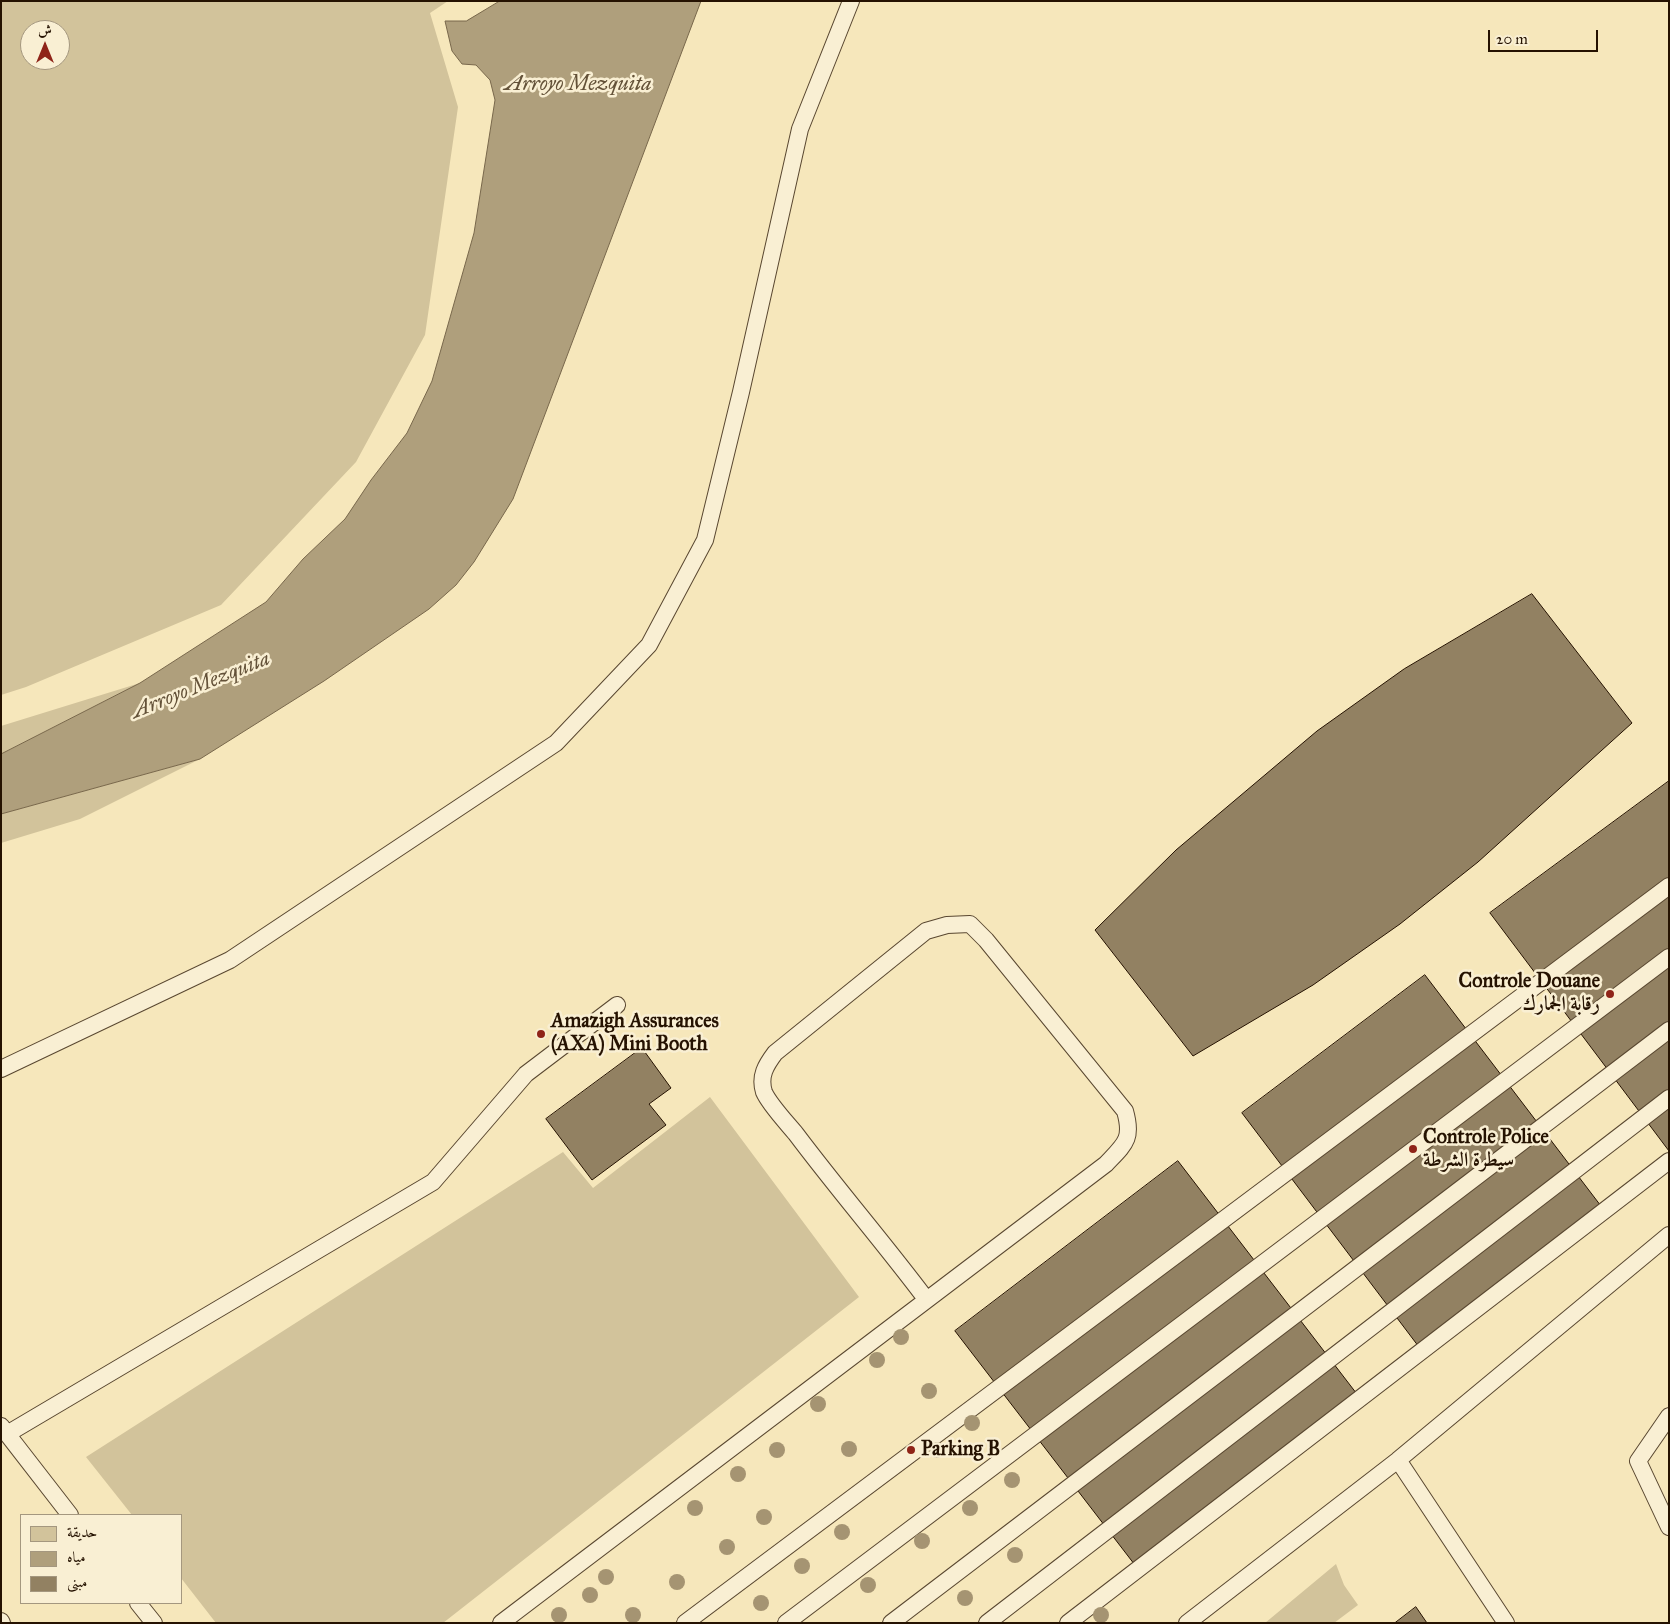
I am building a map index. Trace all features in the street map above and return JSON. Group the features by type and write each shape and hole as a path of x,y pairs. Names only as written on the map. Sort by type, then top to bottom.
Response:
{"lane":[{"path":"1,1069 230,960 556,744 649,645 705,540 741,392 800,129 850,1"},
{"path":"685,1623 1669,886"},
{"path":"501,1623 1106,1164 1124,1145 1130,1128 1125,1111 986,940 970,924 947,925 926,931 775,1053 766,1065 762,1078 764,1093 815,1160 882,1239 926,1299"},
{"path":"786,1623 1669,957"},
{"path":"69,1514 4,1430 433,1182 526,1074 617,1006"},
{"path":"891,1623 1669,1030"},
{"path":"987,1623 1669,1098"},
{"path":"1068,1623 1669,1161"},
{"path":"1188,1623 1398,1460 1667,1239"},
{"path":"1669,1416 1638,1461 1669,1527"},
{"path":"1398,1460 1506,1623"},
{"path":"139,1604 154,1623"}],"green space":[{"path":"1,1 448,1 430,13 458,107 425,335 356,462 221,605 26,687 1,695"},
{"path":"140,683 1,754 1,726"},
{"path":"200,759 80,819 1,843 1,814"},
{"path":"710,1097 859,1297 443,1623 216,1623 182,1579 182,1514 131,1514 86,1457 563,1152 593,1188"},
{"path":"1336,1564 1344,1585 1358,1605 1334,1623 1265,1623"}],"water":[{"name":"Arroyo Mezquita","path":"500,1 701,1 513,499 474,562 456,585 429,609 324,681 200,759 1,814 1,754 140,683 266,602 303,559 345,519 371,480 407,433 432,381 474,233 495,100 490,80 476,65 462,64 452,51 445,21 466,21"}],"building":[{"path":"1532,594 1632,723 1478,862 1400,924 1313,985 1193,1056 1095,930 1176,850 1317,731 1404,669"},
{"name":"Controle Douane رقابة الجمارك","path":"1669,781 1669,1151 1490,913"},
{"name":"Controle Police سيطرة الشرطة","path":"1425,975 1604,1210 1422,1351 1242,1113"},
{"path":"642,1048 671,1088 649,1104 666,1125 592,1180 546,1119"},
{"path":"1178,1161 1360,1398 1138,1569 955,1331"},
{"path":"1416,1607 1427,1623 1395,1623"}],"place":[{"name":"Controle Douane رقابة الجمارك","path":"1610,994"},
{"name":"Amazigh Assurances (AXA) Mini Booth","path":"541,1034"},
{"name":"Controle Police سيطرة الشرطة","path":"1413,1149"},
{"name":"Parking B","path":"911,1450"}]}
